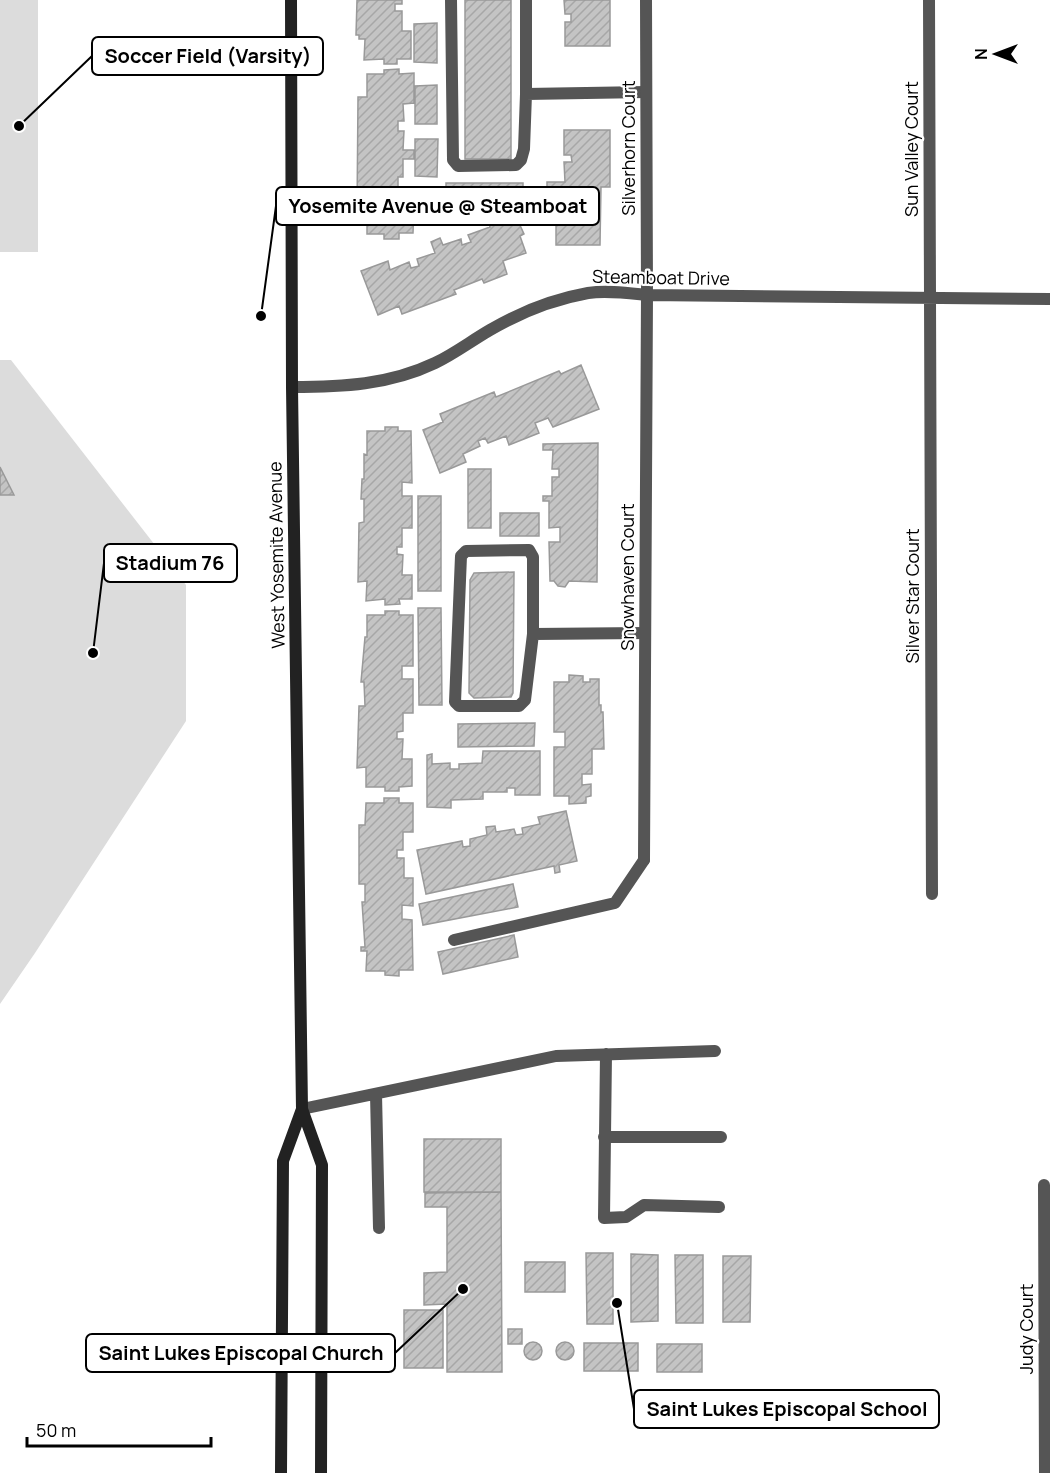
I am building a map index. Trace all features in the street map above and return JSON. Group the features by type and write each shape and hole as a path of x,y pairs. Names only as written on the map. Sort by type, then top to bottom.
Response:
{"main road":[{"name":"West Yosemite Avenue","path":"291,0 292,387 302,1109 322,1165 321,1473"},
{"name":"West Yosemite Avenue","path":"281,1473 283,1161 302,1109"}],"street":[{"path":"451,0 453,160 458,166 516,165 521,160 524,149 526,94 526,0"},
{"name":"Silverhorn Court","path":"646,0 647,295"},
{"name":"Sun Valley Court","path":"928,0 929,298"},
{"path":"526,94 646,92"},
{"name":"Steamboat Drive","path":"292,387 347,387 375,383 406,374 436,363 513,319 556,301 589,293 1050,299"},
{"name":"Snowhaven Court","path":"454,940 615,903 644,860 647,295"},
{"name":"Silver Star Court","path":"929,298 932,894"},
{"path":"529,550 533,557 533,634 525,700 519,706 459,706 455,702 461,556 466,551 529,550"},
{"path":"533,634 645,633"},
{"path":"302,1109 556,1056 715,1051"},
{"path":"606,1054 603,1218 626,1216 645,1205 719,1207"},
{"path":"376,1094 379,1228"},
{"path":"604,1137 721,1137"},
{"name":"Judy Court","path":"1044,1185 1045,1473"}],"shaded area":[{"path":"0,0 38,0 38,252 0,252"},
{"path":"0,360 11,360 186,585 186,721 0,1004"}],"building":[{"path":"357,0 402,0 402,4 395,4 395,11 402,11 402,31 411,31 411,59 397,59 397,64 384,64 384,59 364,60 365,39 359,39 359,35 356,35"},
{"path":"465,0 511,0 511,159 465,159"},
{"path":"564,0 610,0 610,46 565,46 565,22 571,22 571,14 565,14"},
{"path":"437,23 437,63 414,62 414,24"},
{"path":"399,69 399,74 414,73 414,103 403,104 404,121 398,121 398,131 404,131 403,150 414,150 414,159 403,159 403,177 398,177 398,187 403,187 403,206 414,207 413,233 399,233 399,239 384,239 384,234 367,234 367,215 361,215 361,211 357,211 358,97 367,97 367,74 384,74 384,70"},
{"path":"437,85 437,124 415,124 415,86"},
{"path":"564,130 610,130 610,187 601,187 600,245 556,245 556,219 563,219 563,211 555,211 556,192 547,192 547,182 565,182 564,162 572,162 571,155 564,155"},
{"path":"415,139 438,139 437,177 415,176"},
{"path":"446,183 523,183 523,206 446,206"},
{"path":"508,209 514,223 518,221 524,234 520,236 526,253 503,261 507,274 484,283 482,279 454,290 456,294 402,314 399,306 378,315 361,271 388,261 390,270 409,262 411,268 419,266 417,259 435,253 431,242 440,238 443,245 461,239 462,245 471,242 468,235 490,227 487,218"},
{"path":"581,365 599,409 553,427 548,418 535,423 539,433 509,445 506,436 488,443 485,438 478,441 480,446 463,454 466,462 440,473 423,430 443,422 440,414 494,392 496,397 559,371 561,374"},
{"path":"385,427 398,427 398,431 411,431 412,483 402,482 402,496 412,496 412,528 402,528 402,547 397,547 397,554 403,555 402,575 412,575 412,599 399,599 400,604 385,605 385,599 366,601 367,581 358,582 359,523 364,522 364,499 361,499 364,454 367,455 367,431 385,431"},
{"path":"598,443 597,582 569,581 565,587 558,586 554,581 550,581 549,542 560,542 560,527 549,528 549,501 543,501 543,496 552,496 552,477 559,477 559,469 552,469 553,450 543,450 543,444"},
{"path":"0,467 14,495 0,495"},
{"path":"468,469 491,469 491,528 468,528"},
{"path":"418,496 441,496 441,591 418,591"},
{"path":"500,513 539,513 539,536 500,536"},
{"path":"514,572 513,693 511,697 474,698 469,693 470,580 474,573"},
{"path":"418,608 441,608 442,705 419,705"},
{"path":"385,611 399,611 399,615 413,615 413,666 402,666 402,679 413,679 413,713 403,713 403,731 397,732 397,739 403,739 402,759 412,759 412,786 399,787 399,791 385,791 385,787 366,787 366,767 357,768 359,706 365,706 364,682 361,682 365,637 367,637 367,615 385,615"},
{"path":"569,675 583,676 583,682 599,679 599,705 603,712 604,749 592,749 592,774 582,774 582,785 591,784 591,796 586,797 586,803 569,804 569,796 554,796 554,747 565,747 565,732 554,732 554,682 569,682"},
{"path":"535,723 534,746 458,747 458,724"},
{"path":"483,751 540,751 540,795 515,795 515,788 507,788 507,792 483,792 483,799 451,800 451,808 427,807 427,755 432,754 432,764 450,763 450,769 459,769 459,764 482,763"},
{"path":"384,798 399,798 399,803 413,803 413,832 403,832 403,850 397,850 397,858 404,858 404,878 413,878 413,906 402,905 402,919 412,920 413,970 399,970 399,976 385,975 385,971 366,971 367,951 361,951 361,947 365,947 362,902 365,902 365,884 359,884 359,825 365,825 366,803 384,803"},
{"path":"566,811 577,861 559,865 560,872 555,873 554,866 426,894 417,850 462,841 463,847 470,846 470,839 487,835 486,827 495,826 496,832 514,829 516,835 523,834 522,828 540,824 538,817"},
{"path":"513,884 518,907 423,925 419,904"},
{"path":"514,935 518,957 443,974 438,952"},
{"path":"424,1139 501,1139 501,1192 424,1192"},
{"path":"501,1192 502,1372 447,1372 447,1304 424,1305 424,1273 447,1272 447,1207 425,1207 425,1193"},
{"path":"586,1253 613,1253 613,1324 587,1324"},
{"path":"631,1254 658,1255 658,1321 631,1322"},
{"path":"675,1255 703,1255 703,1323 676,1323"},
{"path":"723,1256 751,1256 750,1322 723,1322"},
{"path":"525,1262 565,1262 565,1292 525,1292"},
{"path":"404,1310 443,1310 443,1368 404,1368"},
{"path":"508,1329 522,1329 522,1344 508,1344"},
{"path":"533,1342 539,1345 542,1351 539,1357 533,1360 527,1357 524,1351 527,1345"},
{"path":"565,1342 571,1345 574,1351 571,1357 565,1360 559,1357 556,1351 559,1345"},
{"path":"584,1343 638,1343 638,1371 584,1371"},
{"path":"657,1344 702,1344 702,1372 657,1372"}],"place":[{"name":"Soccer Field (Varsity)","path":"19,126"},
{"name":"Yosemite Avenue @ Steamboat","path":"261,316"},
{"name":"Stadium 76","path":"93,653"},
{"name":"Saint Lukes Episcopal Church","path":"463,1289"},
{"name":"Saint Lukes Episcopal School","path":"617,1303"}]}
